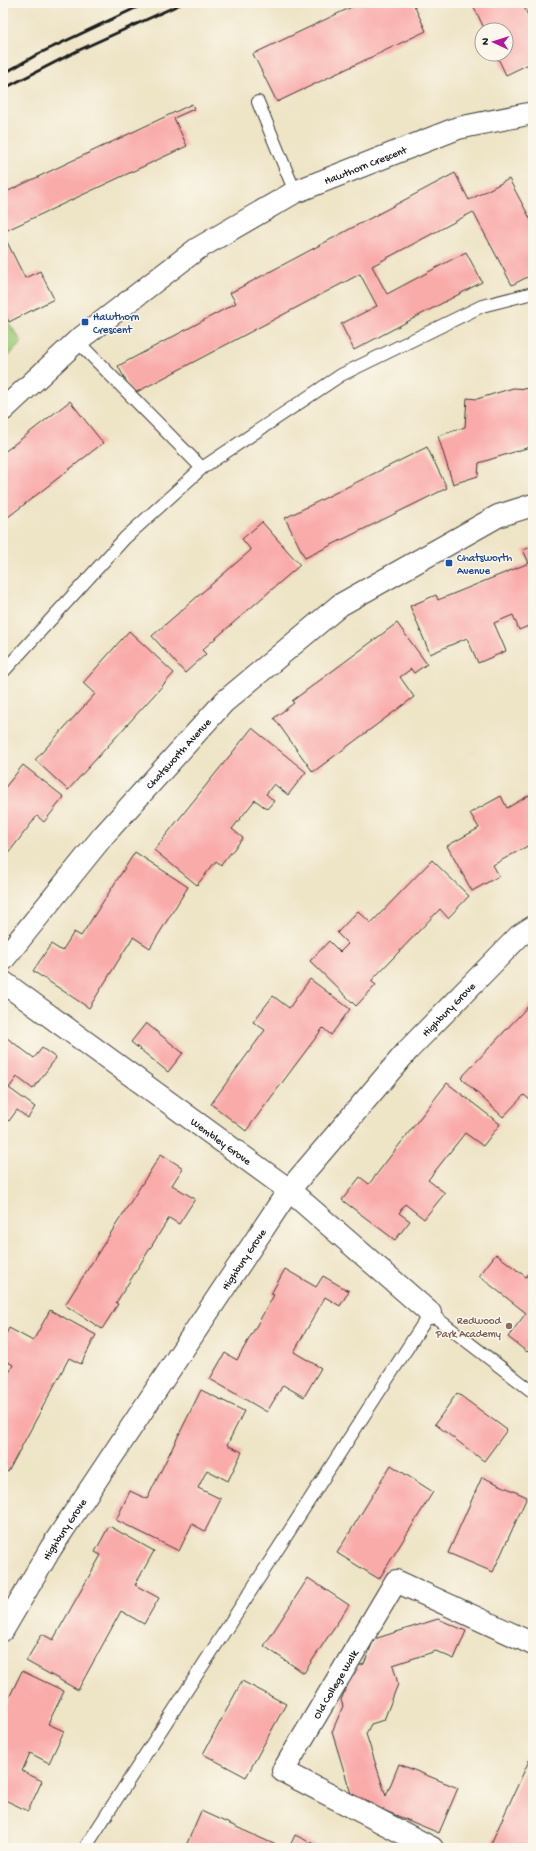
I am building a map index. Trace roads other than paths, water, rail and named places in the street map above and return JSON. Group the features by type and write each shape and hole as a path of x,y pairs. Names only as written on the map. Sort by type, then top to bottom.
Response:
{"street":[{"name":"Hawthorn Crescent","path":"3,410 77,341 197,248 295,192 458,128 533,113"},
{"name":"Chatsworth Avenue","path":"3,960 103,836 224,702 340,605 498,516 533,505"},
{"name":"Highbury Grove","path":"3,1630 51,1548 289,1190 408,1050 519,936 533,927"},
{"name":"Wembley Grove","path":"3,982 289,1190 430,1313"},
{"name":"Old College Walk","path":"432,1848 283,1771 396,1581 533,1644"}],"lane":[{"path":"258,102 295,192"},
{"path":"3,672 125,538 202,468 341,375 482,306 533,293"},
{"path":"77,341 202,468"},
{"path":"85,1848 430,1313 533,1392"}],"railway":[{"path":"3,74 38,54 146,3"},
{"path":"3,89 77,51 183,3"}],"place":[{"name":"Hawthorn Crescent","path":"85,322"},
{"name":"Chatsworth Avenue","path":"449,563"},
{"name":"Redwood Park Academy","path":"509,1326"}]}
